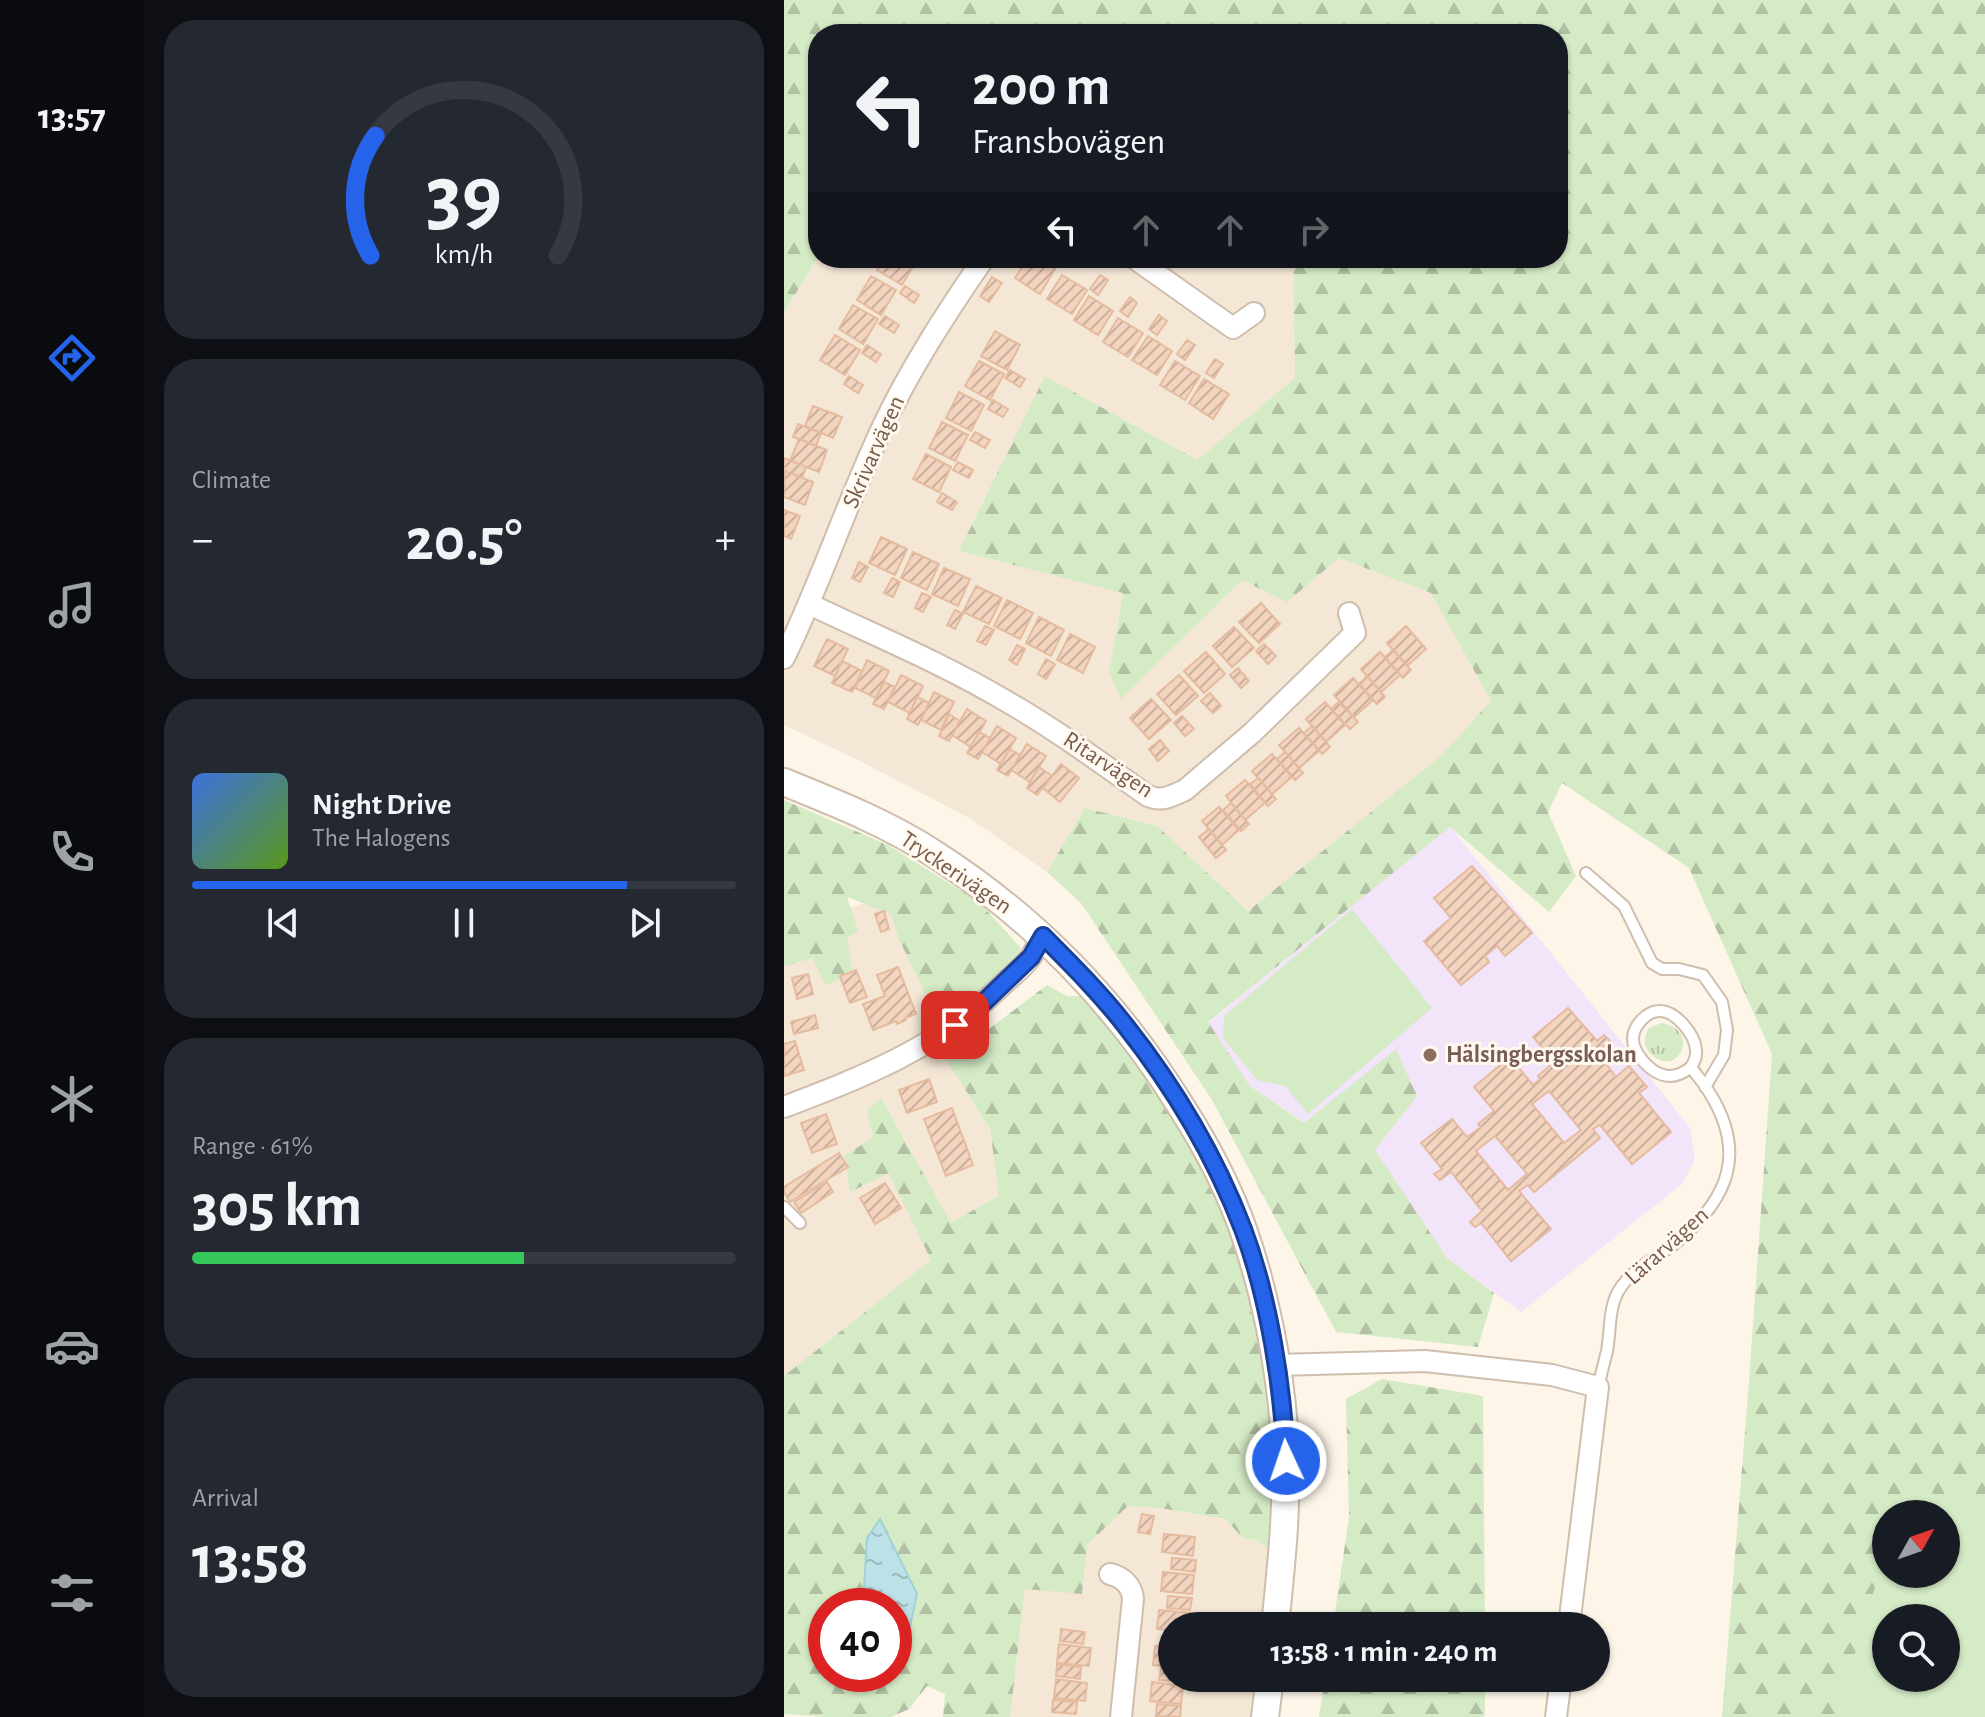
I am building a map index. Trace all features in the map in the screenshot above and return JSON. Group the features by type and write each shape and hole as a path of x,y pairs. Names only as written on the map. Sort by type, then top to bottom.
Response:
{"street":[{"name":"Skrivarvägen","path":"784,658 902,388 977,268"},
{"path":"1148,268 1233,328 1254,313"},
{"name":"Ritarvägen","path":"809,604 1006,700 1148,796 1157,799 1172,796 1192,785 1264,722 1355,633 1349,613"},
{"name":"Tryckerivägen","path":"784,782 878,822 934,853 993,894 1043,936 1125,1025 1196,1130 1243,1230 1259,1278 1276,1365 1285,1430 1286,1508 1276,1612"},
{"path":"784,1107 894,1062 938,1037 984,1002 1031,957 1043,936"},
{"path":"1276,1365 1425,1361 1552,1375 1598,1387"},
{"name":"Lärarvägen","path":"1571,1612 1598,1387"},
{"path":"1110,1574 1119,1576 1132,1590 1133,1599 1121,1717"},
{"path":"1265,1717 1268,1692"},
{"path":"1556,1717 1559,1692"}],"lane":[{"path":"1586,873 1624,906 1652,963 1662,969 1679,969 1703,975 1722,1002 1727,1030 1724,1055 1705,1087"},
{"name":"Lärarvägen","path":"1657,1011 1665,1011 1677,1018 1693,1039 1696,1050 1691,1067 1673,1077 1663,1077 1653,1071 1635,1051 1635,1029 1642,1020 1657,1011"},
{"name":"Lärarvägen","path":"1598,1387 1614,1300 1621,1287 1632,1275 1679,1241 1710,1209 1723,1187 1730,1158 1729,1138 1720,1114 1691,1067"},
{"path":"784,1207 800,1223"}],"shaded area":[{"path":"811,268 1293,268 1295,378 1197,461 1045,376 1123,593 1109,673 1242,580 1287,601 1339,558 1431,593 1492,702 1442,755 1248,911 1157,826 1085,808 1047,872 971,819 784,725 784,313"},
{"name":"Hälsingbergsskolan","path":"1450,826 1690,1128 1695,1160 1682,1184 1521,1312 1447,1258 1339,1097 1305,1123 1250,1086 1208,1023"},
{"path":"893,894 947,991 946,1059 990,1129 1000,1194 951,1223 931,1260 784,1376 784,929"},
{"path":"1128,1506 1225,1519 1243,1538 1257,1540 1276,1555 1269,1612 1158,1612 1158,1692 1258,1692 1255,1717 1010,1717 1025,1589 1087,1545"}],"green space":[{"path":"784,0 1985,0 1985,1717 1722,1717 1772,1054 1689,868 1562,783 1548,812 1576,876 1549,912 1450,827 1208,1022 1250,1086 1304,1123 1396,1049 1417,1096 1375,1150 1447,1258 1494,1293 1478,1347 1336,1332 1212,1100 1081,903 1047,872 1085,808 1157,826 1248,911 1442,755 1491,701 1431,593 1339,558 1287,602 1242,580 1121,699 1109,673 1123,593 959,551 1045,376 1197,460 1295,378 1293,268 1568,268 1568,24 808,24 808,268 811,268 784,313"},
{"path":"784,800 888,845 979,902 1021,948 1006,975 962,1015 954,996 925,994 898,937 891,914 847,897 858,931 847,938 853,976 825,985 813,958 784,966"},
{"path":"1352,909 1432,1008 1308,1114 1285,1086 1257,1080 1223,1038 1224,1016"},
{"path":"1047,985 1067,996 1083,996 1132,1039 1227,1210 1268,1358 1275,1430 1276,1555 1257,1540 1243,1538 1225,1519 1128,1506 1087,1545 1082,1594 1025,1589 1010,1717 943,1717 945,1694 927,1686 909,1709 891,1717 784,1714 784,1376 931,1260 889,1173 850,1192 845,1155 873,1138 867,1110 881,1098 951,1223 999,1195 990,1129 946,1059"},
{"path":"1662,1023 1681,1035 1683,1044 1676,1058 1668,1061 1659,1060 1649,1052 1645,1043 1649,1028"},
{"path":"1382,1379 1483,1396 1485,1612 1335,1612 1349,1517 1346,1399"},
{"path":"1931,1493 1955,1500 1927,1500"},
{"path":"1960,1502 1985,1509 1985,1717 1836,1717 1875,1588 1960,1588"},
{"path":"1323,1692 1485,1692 1483,1717 1319,1717"}],"water":[{"path":"880,1519 917,1594 912,1617 912,1588 864,1588 867,1538"}],"building":[{"path":"878,268 912,268 902,285 877,270"},
{"path":"1022,268 1055,269 1040,294 1015,278"},
{"path":"1062,275 1087,290 1072,314 1047,299"},
{"path":"1100,275 1108,280 1098,295 1090,289"},
{"path":"871,276 896,290 881,315 857,300"},
{"path":"992,277 1002,283 989,302 980,296"},
{"path":"905,286 919,295 914,303 900,293"},
{"path":"1089,296 1113,311 1098,335 1074,320"},
{"path":"1130,297 1137,303 1128,317 1120,311"},
{"path":"853,305 878,319 863,344 839,329"},
{"path":"1159,315 1167,321 1157,335 1149,329"},
{"path":"885,316 899,325 894,333 879,324"},
{"path":"1118,318 1143,333 1128,357 1103,342"},
{"path":"995,331 1020,345 1007,370 981,356"},
{"path":"835,335 860,350 845,375 820,360"},
{"path":"1148,336 1172,351 1157,375 1132,360"},
{"path":"1187,340 1195,345 1185,360 1177,354"},
{"path":"867,345 881,354 876,362 862,353"},
{"path":"1215,359 1223,364 1214,378 1206,373"},
{"path":"979,361 1004,374 990,400 965,386"},
{"path":"1175,361 1200,376 1185,400 1160,385"},
{"path":"1010,370 1025,379 1020,387 1005,378"},
{"path":"849,376 863,385 858,393 844,384"},
{"path":"1204,379 1229,394 1213,419 1189,403"},
{"path":"959,392 984,405 971,431 946,418"},
{"path":"993,400 1008,409 1003,417 988,409"},
{"path":"813,406 842,417 833,438 805,426"},
{"path":"942,422 968,435 955,461 929,448"},
{"path":"798,424 821,433 816,446 793,437"},
{"path":"975,432 990,440 985,448 970,440"},
{"path":"799,439 827,450 819,472 790,461"},
{"path":"926,454 951,467 939,492 913,479"},
{"path":"784,458 806,467 802,478 784,471"},
{"path":"958,462 973,470 969,478 953,470"},
{"path":"785,471 813,482 805,505 784,497"},
{"path":"942,493 957,502 952,510 937,502"},
{"path":"784,510 800,516 791,539 784,536"},
{"path":"881,537 907,549 895,575 869,563"},
{"path":"913,552 939,564 927,590 901,578"},
{"path":"859,562 868,567 860,582 852,578"},
{"path":"944,568 970,579 958,606 932,594"},
{"path":"892,578 900,582 893,597 884,593"},
{"path":"976,586 1002,598 989,624 963,612"},
{"path":"922,593 931,597 923,612 915,608"},
{"path":"1007,600 1033,613 1020,639 994,626"},
{"path":"1261,603 1280,624 1259,643 1239,622"},
{"path":"955,610 963,614 955,629 947,625"},
{"path":"1039,617 1064,630 1051,656 1026,643"},
{"path":"985,626 994,630 986,645 977,641"},
{"path":"1406,626 1426,649 1407,666 1387,643"},
{"path":"1234,627 1254,648 1232,667 1213,646"},
{"path":"1070,634 1095,647 1083,673 1057,660"},
{"path":"827,639 848,649 835,676 814,666"},
{"path":"1264,644 1276,656 1268,664 1256,651"},
{"path":"1017,645 1025,649 1017,665 1009,660"},
{"path":"1393,650 1411,670 1403,678 1385,657"},
{"path":"1206,652 1225,674 1204,693 1184,671"},
{"path":"1380,652 1400,675 1381,692 1361,669"},
{"path":"1046,659 1055,664 1046,679 1038,674"},
{"path":"867,660 889,671 876,698 855,688"},
{"path":"842,661 862,671 852,692 832,683"},
{"path":"1238,668 1249,681 1241,688 1230,675"},
{"path":"901,675 923,686 910,713 888,702"},
{"path":"1179,675 1198,696 1176,715 1157,694"},
{"path":"1367,676 1385,697 1377,704 1359,684"},
{"path":"1353,678 1373,700 1354,717 1334,695"},
{"path":"884,682 895,687 884,709 873,704"},
{"path":"934,692 954,702 941,730 921,720"},
{"path":"1210,693 1221,706 1213,713 1201,701"},
{"path":"917,697 929,703 918,725 907,719"},
{"path":"1151,699 1171,720 1149,739 1130,718"},
{"path":"1325,702 1345,725 1326,742 1306,719"},
{"path":"1339,702 1358,722 1350,729 1331,709"},
{"path":"967,709 986,721 971,747 952,735"},
{"path":"949,714 960,721 949,741 939,736"},
{"path":"1182,716 1194,729 1185,736 1174,723"},
{"path":"997,726 1016,738 1001,764 982,752"},
{"path":"1312,726 1330,747 1322,754 1304,733"},
{"path":"1299,728 1319,751 1299,768 1279,745"},
{"path":"979,732 990,738 978,759 967,753"},
{"path":"1160,740 1169,751 1158,761 1149,749"},
{"path":"1027,744 1046,756 1030,782 1011,770"},
{"path":"1010,749 1020,755 1008,776 997,770"},
{"path":"1285,752 1303,773 1295,780 1277,759"},
{"path":"1272,754 1292,777 1272,794 1252,771"},
{"path":"1061,764 1079,778 1060,802 1043,788"},
{"path":"1039,767 1052,776 1037,795 1027,788"},
{"path":"1258,778 1276,799 1268,806 1250,784"},
{"path":"1245,780 1265,803 1245,820 1226,796"},
{"path":"1231,803 1249,824 1241,831 1223,810"},
{"path":"1219,807 1239,830 1222,845 1202,821"},
{"path":"1209,829 1226,850 1216,858 1199,837"},
{"path":"1472,866 1532,933 1505,956 1497,946 1485,956 1489,962 1461,985 1424,941 1451,918 1434,898"},
{"path":"884,911 889,929 881,932 875,914"},
{"path":"898,967 916,1014 897,1024 896,1021 873,1030 863,1004 885,996 877,975"},
{"path":"856,970 867,997 850,1003 840,976"},
{"path":"808,974 813,994 797,999 792,978"},
{"path":"1568,1008 1597,1041 1604,1035 1610,1041 1597,1052 1616,1077 1629,1066 1647,1087 1639,1093 1671,1132 1632,1164 1600,1125 1593,1129 1600,1138 1534,1192 1528,1185 1519,1191 1551,1229 1511,1261 1481,1223 1475,1227 1470,1222 1482,1211 1451,1172 1440,1180 1434,1174 1442,1169 1421,1143 1452,1119 1467,1137 1481,1127 1478,1124 1494,1111 1474,1087 1510,1057 1533,1085 1540,1079 1538,1076 1554,1062 1533,1037","holes":["1549,1091 1581,1130 1564,1143 1532,1104","1495,1136 1527,1174 1508,1190 1476,1151"]},
{"path":"815,1015 818,1028 794,1034 791,1022"},
{"path":"795,1041 804,1070 784,1076 784,1044"},
{"path":"929,1079 937,1102 907,1113 899,1090"},
{"path":"952,1108 973,1165 946,1176 924,1119"},
{"path":"826,1114 837,1144 812,1153 801,1123"},
{"path":"839,1153 848,1167 790,1202 784,1187"},
{"path":"827,1182 833,1192 801,1213 794,1202"},
{"path":"885,1183 901,1208 875,1224 860,1198"},
{"path":"1142,1514 1154,1516 1150,1534 1138,1532"},
{"path":"1164,1534 1195,1537 1193,1556 1162,1552"},
{"path":"1172,1558 1196,1560 1195,1572 1171,1569"},
{"path":"1163,1572 1194,1575 1192,1594 1161,1591"},
{"path":"1168,1596 1192,1598 1190,1610 1167,1608"},
{"path":"1061,1629 1085,1632 1083,1644 1060,1641"},
{"path":"1059,1644 1091,1648 1089,1666 1057,1663"},
{"path":"1155,1646 1158,1646 1158,1666 1153,1665"},
{"path":"1057,1664 1081,1667 1080,1679 1056,1676"},
{"path":"1056,1679 1087,1683 1085,1701 1054,1698"},
{"path":"1152,1682 1158,1683 1158,1692 1182,1692 1181,1704 1150,1701"},
{"path":"1053,1700 1077,1702 1076,1714 1052,1712"},
{"path":"1157,1704 1181,1706 1180,1717 1156,1716"}],"place":[{"name":"Hälsingbergsskolan","path":"1430,1055"}],"route":[{"path":"955,1025 1031,957 1043,936 1125,1025 1196,1130 1243,1230 1264,1301 1283,1411 1286,1461"}]}
